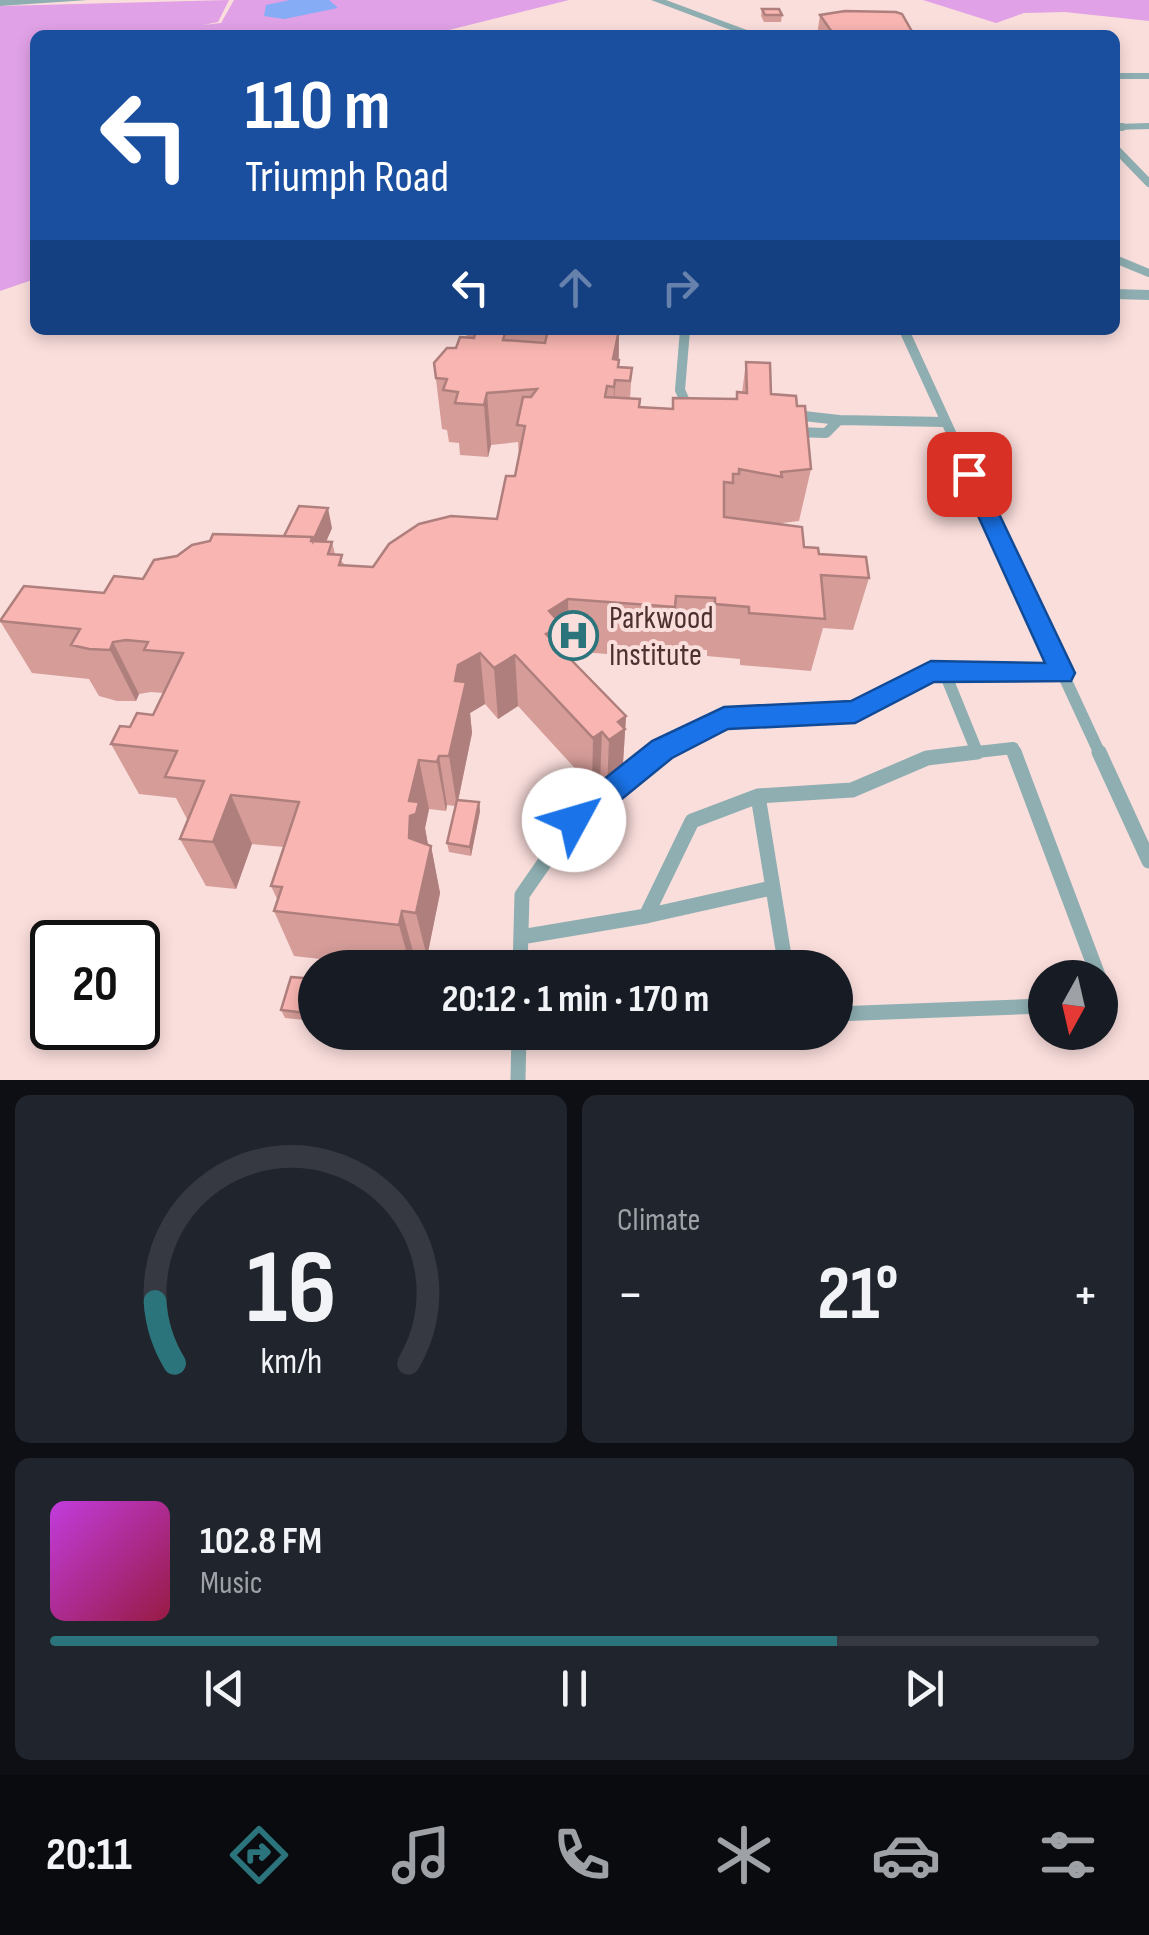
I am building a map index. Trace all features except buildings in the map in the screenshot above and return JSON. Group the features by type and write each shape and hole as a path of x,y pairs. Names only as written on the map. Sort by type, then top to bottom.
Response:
{"street":[{"path":"0,3 83,0"},
{"path":"656,0 741,30"}],"lane":[{"path":"1120,76 1149,76"},
{"path":"1120,127 1149,126"},
{"path":"1120,153 1149,183"},
{"path":"1120,261 1149,273"},
{"path":"1120,294 1149,295"},
{"path":"685,335 680,390 693,420"},
{"path":"906,335 1149,861"},
{"path":"686,404 705,406"},
{"path":"782,414 839,420 945,422"},
{"path":"786,432 826,433 839,420"},
{"path":"521,950 522,895 574,820 662,750 724,718 855,712 931,671 1062,673"},
{"path":"944,672 977,752"},
{"path":"646,916 692,822 758,796 852,790 928,758 1014,748 1093,960"},
{"path":"758,796 783,950"},
{"path":"521,937 646,916 771,888"},
{"path":"853,1013 1028,1007"},
{"path":"518,1080 519,1050"}],"shaded area":[{"path":"229,0 218,22 203,25 221,23 234,0 569,0 449,30 30,30 30,281 0,291 0,6"},
{"path":"923,0 1149,0 1149,21 1065,12 1024,13 996,23"}],"water":[{"path":"290,0 329,0 338,8 284,19 264,16 266,5"}],"place":[{"name":"Parkwood Institute","path":"574,636"}],"route":[{"path":"574,820 662,750 724,718 855,712 931,671 1062,673 969,474"}]}
